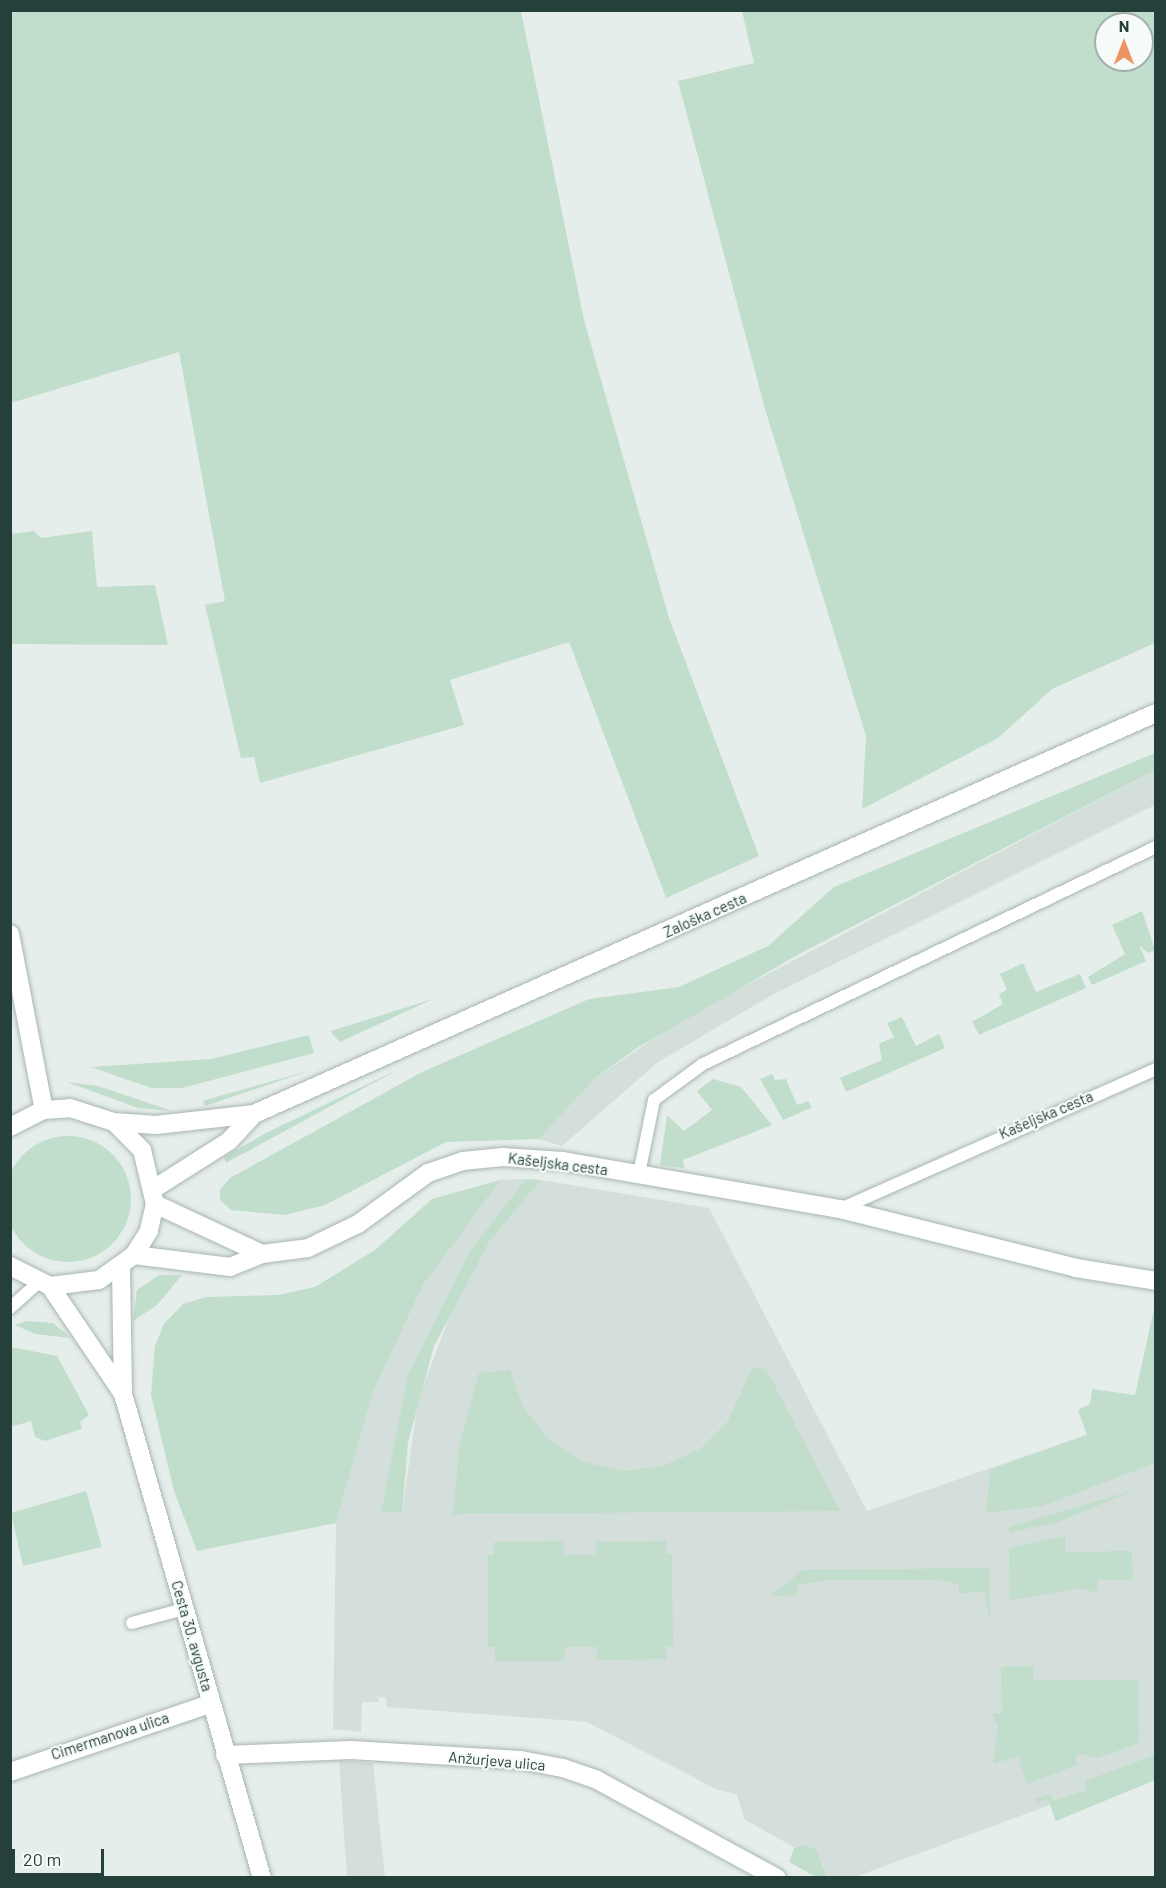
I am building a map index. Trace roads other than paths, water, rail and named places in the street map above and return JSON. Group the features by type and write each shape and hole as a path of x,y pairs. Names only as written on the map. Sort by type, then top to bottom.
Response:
{"street":[{"name":"Zaloška cesta","path":"114,1122 156,1125 254,1114 1155,713"},
{"path":"10,934 44,1110"},
{"path":"10,1127 44,1110 82,1110 114,1122 142,1150 155,1196 148,1231 134,1255 121,1268 91,1282 44,1285 10,1266"},
{"name":"Zaloška cesta","path":"155,1196 229,1141 254,1114"},
{"name":"Kašeljska cesta","path":"134,1255 230,1267 262,1254 326,1241 420,1178 464,1161 530,1158 639,1174 840,1209 1076,1268 1155,1281"},
{"path":"155,1196 262,1254"},
{"name":"Cesta 30. avgusta","path":"121,1268 123,1394 210,1704 262,1878"},
{"name":"Cesta 30. avgusta","path":"44,1285 123,1394"},
{"name":"Cimermanova ulica","path":"10,1772 210,1704"},
{"name":"Anžurjeva ulica","path":"225,1755 351,1750 521,1760 563,1768 597,1780 777,1878"}],"lane":[{"path":"639,1174 654,1100 703,1064 1155,847"},
{"name":"Kašeljska cesta","path":"840,1209 1155,1069"},
{"path":"10,1308 44,1285"},
{"path":"132,1623 184,1610"}]}
